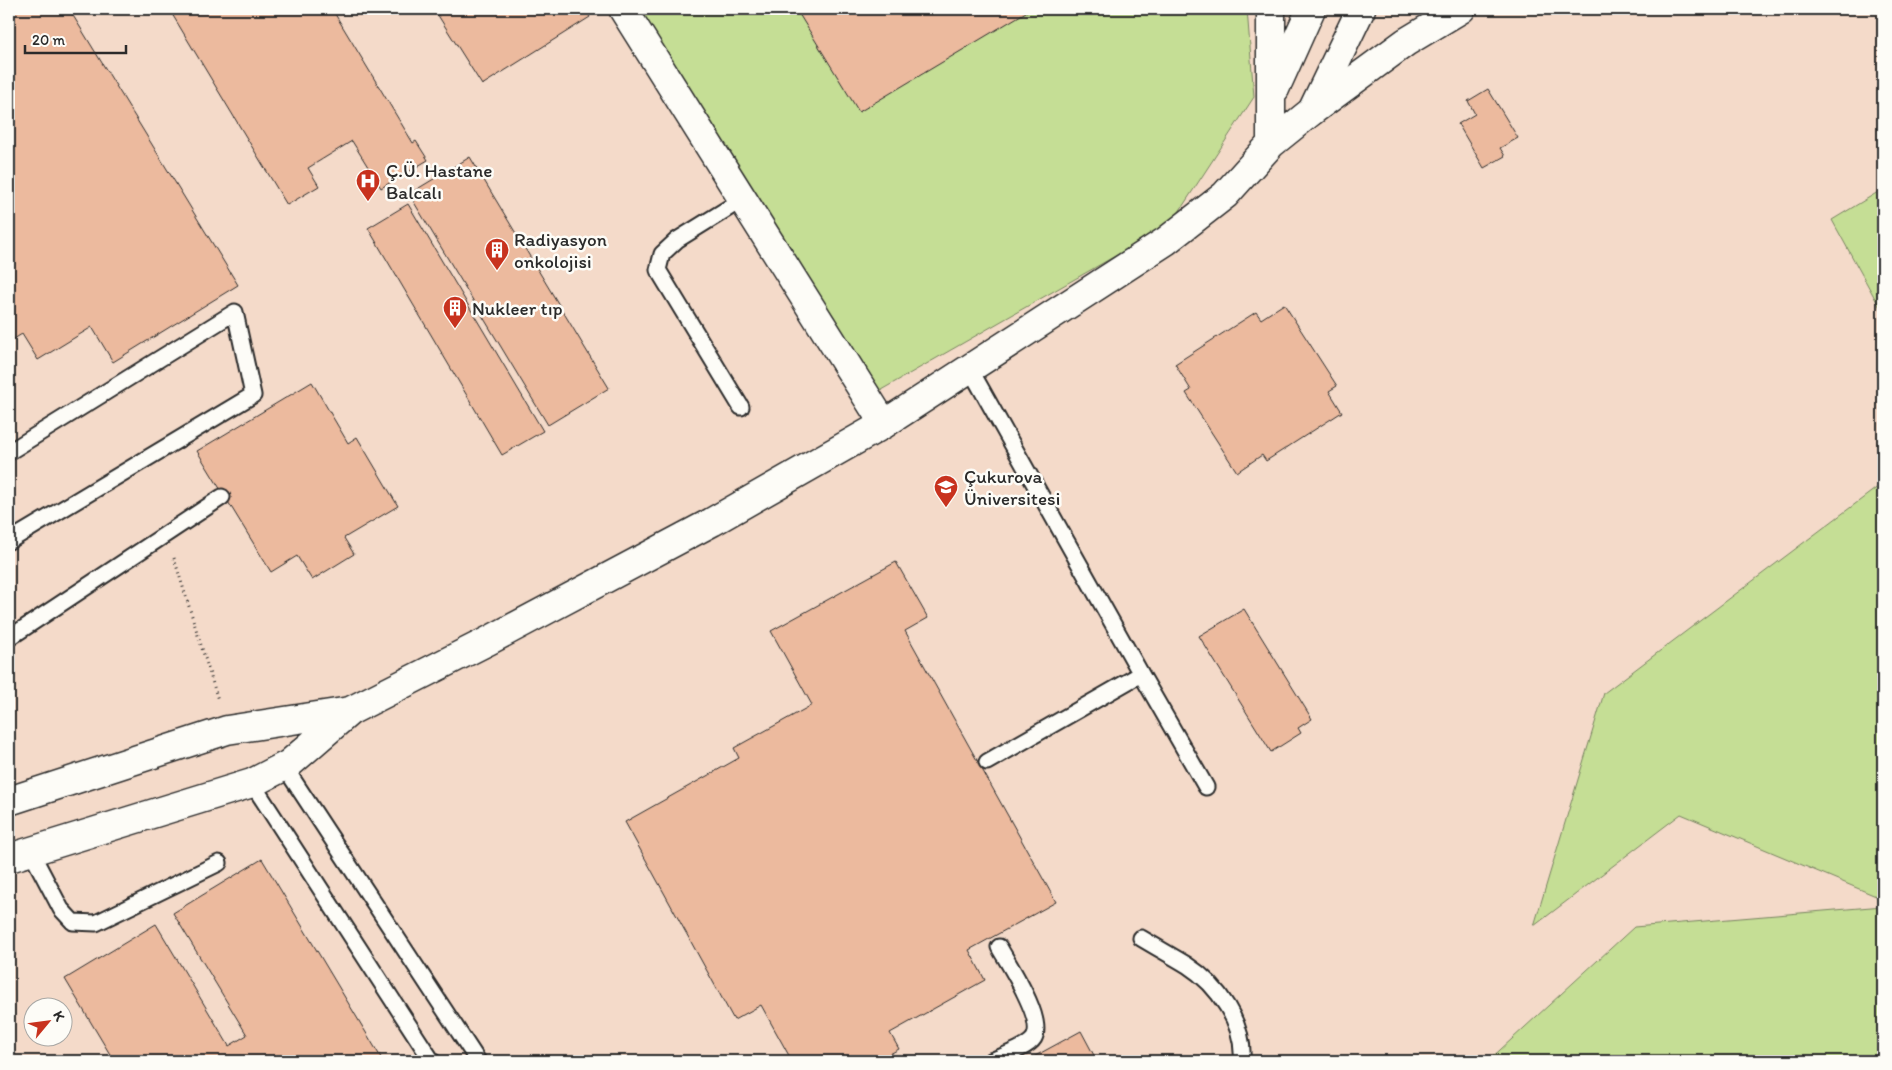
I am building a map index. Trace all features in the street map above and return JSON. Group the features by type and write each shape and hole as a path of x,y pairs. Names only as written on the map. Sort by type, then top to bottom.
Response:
{"street":[{"path":"623,9 884,424"},
{"path":"1271,9 1271,144"},
{"path":"1271,98 1311,9"},
{"path":"1312,111 1361,9"},
{"path":"20,855 252,782 289,764 350,711 497,636 712,522 884,424 1166,241 1225,195 1271,144 1312,111 1406,42 1461,9"},
{"path":"9,800 227,730 350,711"}],"lane":[{"path":"741,407 658,270 662,254 677,240 743,199"},
{"path":"9,452 236,312 253,395 9,542"},
{"path":"970,369 1206,787"},
{"path":"9,638 222,496"},
{"path":"987,762 1142,674"},
{"path":"284,766 478,1061"},
{"path":"252,782 432,1061"},
{"path":"20,855 73,922 96,923 218,863"},
{"path":"1140,938 1189,966 1222,997 1237,1026 1243,1054 1242,1061"},
{"path":"991,1061 1023,1047 1034,1038 1037,1027 1032,1007 999,946"}],"path":[{"path":"166,534 227,730"}],"shaded area":[{"name":"Çukurova Üniversitesi","path":"9,9 1883,9 1883,1061 9,1061"}],"green space":[{"path":"630,9 1247,9 1254,97 1171,224 874,394"},
{"path":"1883,189 1883,313 1832,220"},
{"path":"1883,483 1883,899 1681,814 1534,926 1604,693"},
{"path":"1883,906 1883,1061 1488,1061 1634,927"}],"building":[{"path":"9,9 69,9 238,285 113,362 92,327 38,360 22,334 9,342"},
{"path":"169,9 332,9 413,143 416,141 428,160 381,188 352,141 308,168 319,186 287,205"},
{"path":"434,9 585,9 590,17 482,85"},
{"path":"796,9 1031,9 859,112"},
{"path":"1488,89 1518,138 1500,148 1505,156 1484,168 1458,124 1475,114 1468,101"},
{"name":"Radiyasyon onkolojisi","path":"470,157 609,388 548,425 409,194"},
{"name":"Nukleer tıp","path":"408,204 543,431 502,455 368,228"},
{"path":"1284,304 1337,386 1329,391 1342,412 1266,461 1262,455 1237,472 1186,393 1191,390 1175,364 1256,312 1261,319"},
{"path":"312,382 348,443 357,437 398,506 344,538 354,554 312,580 297,556 271,572 197,451"},
{"path":"896,562 928,618 905,631 1056,902 969,950 985,980 890,1033 899,1049 877,1061 792,1061 761,1005 734,1020 625,822 739,758 734,748 812,705 771,631"},
{"path":"1244,609 1312,719 1298,728 1301,733 1271,752 1199,636"},
{"path":"262,859 383,1061 114,1061 65,979 156,924 229,1046 247,1035 173,913"},
{"path":"1081,1031 1097,1061 1026,1061"}],"place":[{"name":"Ç.Ü. Hastane Balcalı","path":"368,202"},
{"name":"Radiyasyon onkolojisi","path":"497,271"},
{"name":"Nukleer tıp","path":"455,329"},
{"name":"Çukurova Üniversitesi","path":"946,508"}]}
